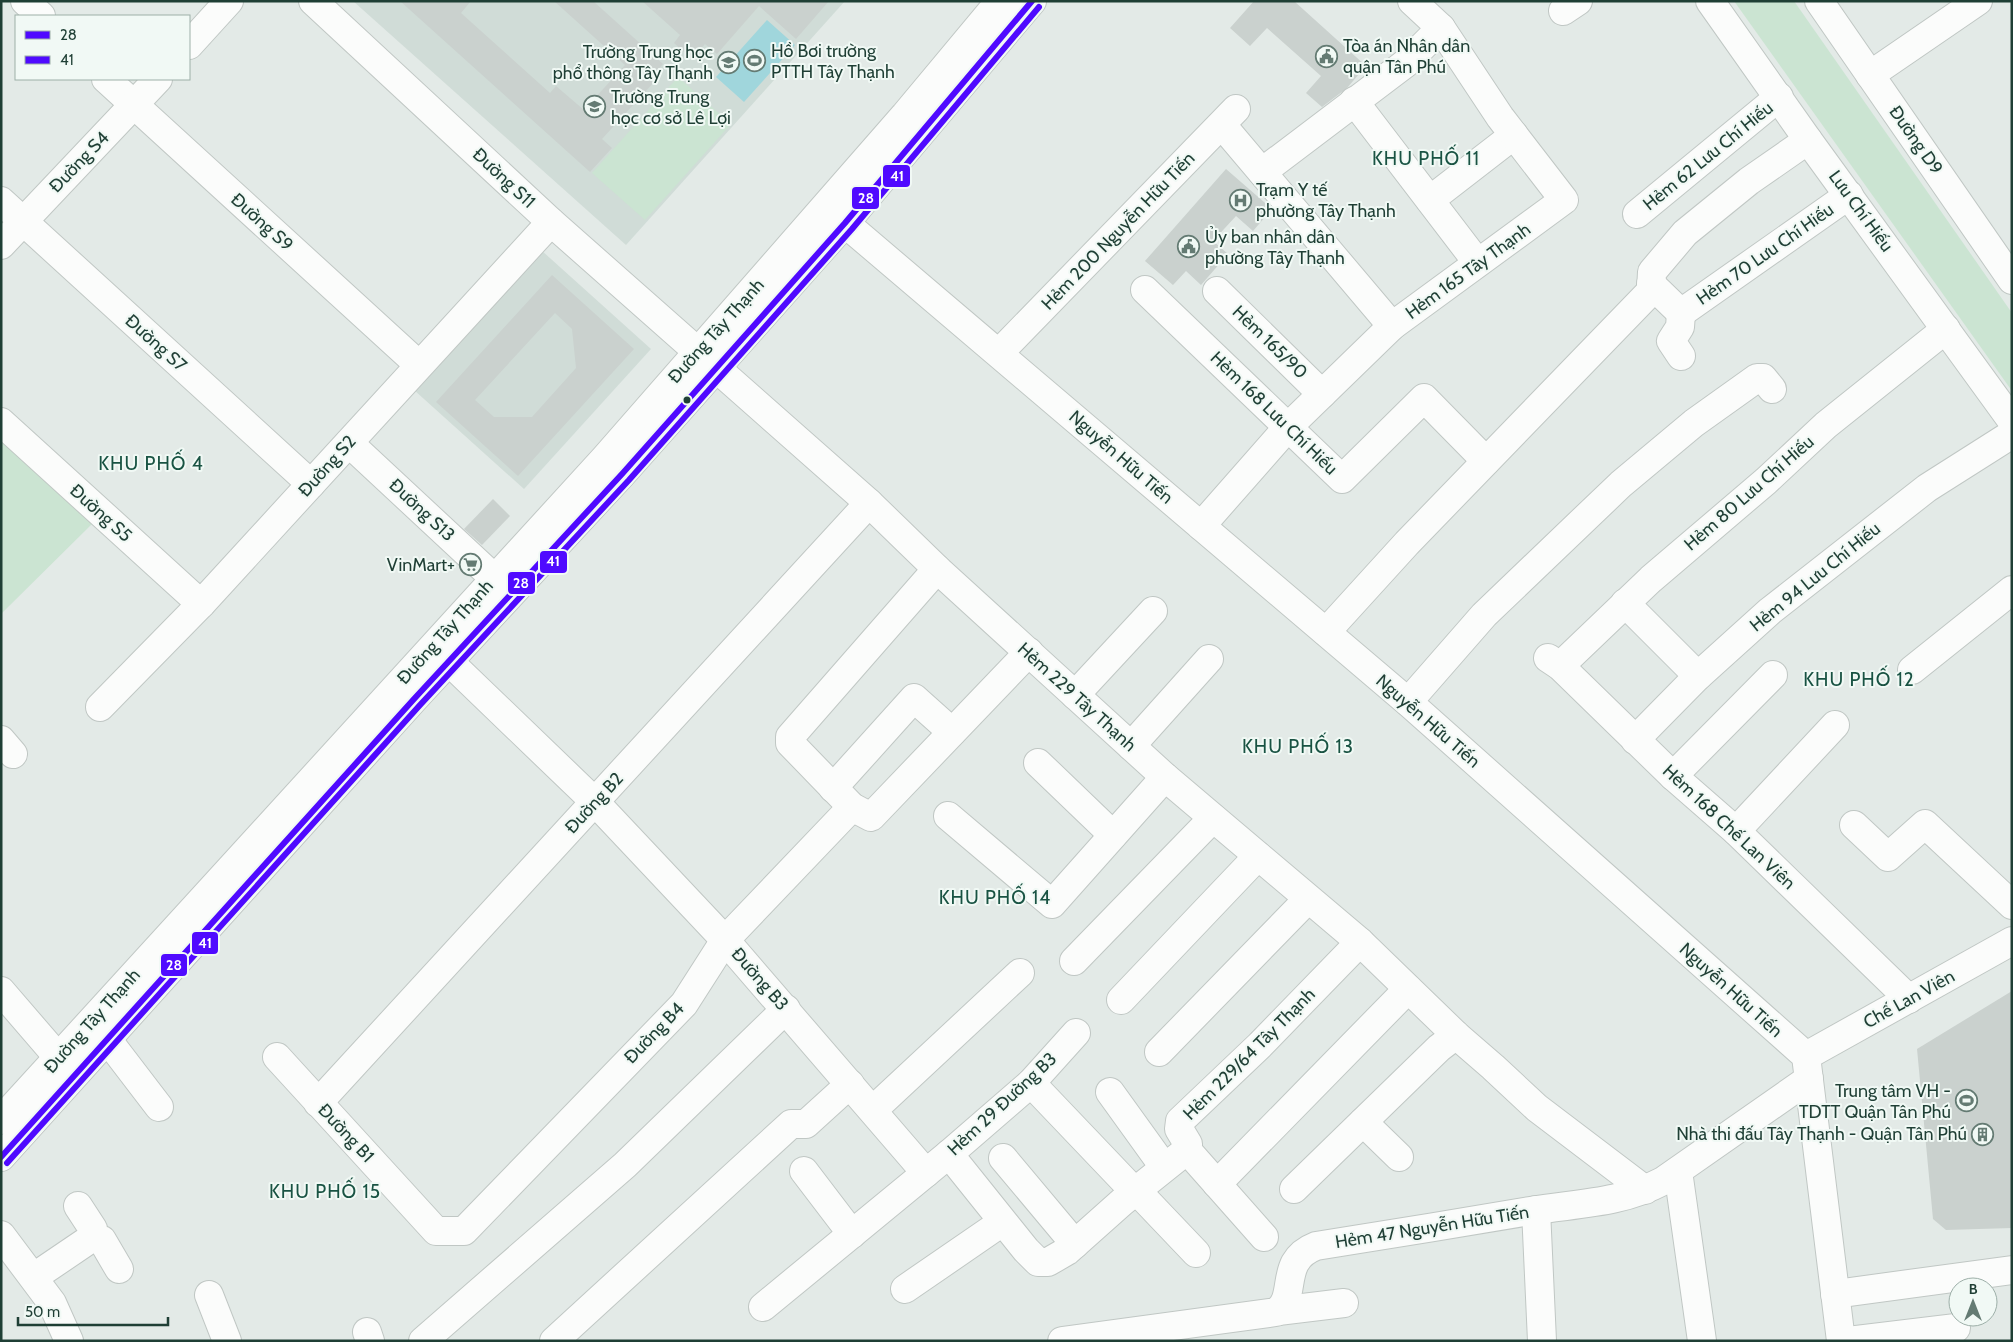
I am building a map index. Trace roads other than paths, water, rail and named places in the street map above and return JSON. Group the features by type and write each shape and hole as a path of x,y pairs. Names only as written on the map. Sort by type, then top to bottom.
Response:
{"street":[{"path":"25,1 40,15"},
{"path":"190,44 229,1"},
{"name":"Đường S11","path":"313,1 551,222 707,360"},
{"name":"Đường Tây Thạnh","path":"1,1120 67,1066 107,1039 441,654 494,578 606,458 707,360 835,215 1032,1"},
{"name":"Hẻm 165 Tây Thạnh","path":"1201,526 1288,427 1392,326 1564,200 1500,117 1441,28 1412,1"},
{"name":"Lưu Chí Hiếu","path":"1710,1 1808,140 1850,195 2012,421"},
{"name":"Đường D9","path":"1819,1 2012,280"},
{"path":"1870,74 1978,1"},
{"name":"Đường Tây Thạnh","path":"835,215 906,115 990,5"},
{"path":"1392,326 1262,172 1406,63 1441,28"},
{"name":"Đường S9","path":"107,80 419,366"},
{"name":"Đường S4","path":"1,245 157,80"},
{"name":"Hẻm 62 Lưu Chí Hiếu","path":"1637,214 1779,97"},
{"path":"1354,101 1477,262"},
{"name":"Hẻm 200 Nguyễn Hữu Tiến","path":"998,353 1229,117 1262,172"},
{"path":"1430,200 1514,135"},
{"path":"1326,632 1486,460 1651,291 1652,272 1685,233 1749,181 1808,140"},
{"name":"Hẻm 70 Lưu Chí Hiếu","path":"1681,313 1850,195"},
{"name":"Đường S7","path":"1,201 311,484"},
{"name":"Nguyễn Hữu Tiến","path":"835,215 1408,702 1807,1067"},
{"name":"Đường S2","path":"100,707 201,604 551,222"},
{"name":"Hẻm 70 Lưu Chí Hiếu","path":"1651,284 1681,313"},
{"name":"Hẻm 168 Lưu Chí Hiếu","path":"1145,290 1342,479 1424,398 1486,460"},
{"name":"Hẻm 165/90","path":"1217,291 1322,394"},
{"name":"Hẻm 70 Lưu Chí Hiếu","path":"1681,313 1680,327 1671,341 1682,356"},
{"name":"Hẻm 80 Lưu Chí Hiếu","path":"1554,662 1766,481 1826,425 1946,329"},
{"name":"Đường Tây Thạnh","path":"1,1157 67,1066 441,654 622,474 707,360"},
{"name":"Hẻm 229 Tây Thạnh","path":"707,360 870,503 937,569 1165,777 1360,942 1449,1028 1537,1108 1645,1190"},
{"path":"1408,702 1484,615 1620,484 1694,423 1757,378 1763,378 1772,389"},
{"name":"Đường S5","path":"1,422 201,604"},
{"name":"Hẻm 94 Lưu Chí Hiếu","path":"1635,740 1698,676 1770,611 1927,488 2012,434"},
{"name":"Đường S13","path":"349,443 494,578"},
{"name":"Đường B2","path":"318,1103 870,503"},
{"path":"937,569 791,735 790,744 852,807 871,817 1029,652"},
{"path":"1912,670 2012,590"},
{"path":"1625,603 1698,676"},
{"path":"1076,695 1154,611"},
{"name":"Đường B3","path":"441,654 595,802 725,940 926,1173"},
{"path":"1131,746 1210,659"},
{"name":"Hẻm 168 Chế Lan Viên","path":"1554,662 1673,776 1736,831 1909,999"},
{"path":"1673,776 1773,675"},
{"path":"833,788 914,698 952,732"},
{"path":"1736,831 1835,725"},
{"path":"1038,763 1112,835"},
{"path":"948,816 1052,904 1165,777"},
{"name":"Đường B4","path":"436,1231 464,1231 684,1004 725,940 852,807"},
{"path":"1074,961 1213,818"},
{"path":"1854,825 1888,857 1924,824 2012,905"},
{"path":"1121,1000 1258,856"},
{"path":"1159,1052 1308,898"},
{"name":"Chế Lan Viên","path":"1807,1067 1909,999 2012,941"},
{"name":"Hẻm 229/64 Tây Thạnh","path":"949,1154 1026,1250 1041,1263 1048,1262 1067,1251 1135,1191 1186,1150 1188,1144 1179,1129 1180,1120 1260,1045 1360,942"},
{"path":"873,1110 1020,973"},
{"path":"1217,1184 1408,989"},
{"path":"1,991 67,1066"},
{"path":"422,1341 625,1165 786,1009"},
{"path":"1294,1189 1439,1048 1449,1028"},
{"name":"Hẻm 29 Đường B3","path":"926,1173 1031,1083 1076,1033"},
{"path":"107,1039 159,1107"},
{"name":"Đường B1","path":"277,1057 436,1231"},
{"path":"1807,1067 1841,1341"},
{"name":"Hẻm 47 Nguyễn Hữu Tiến","path":"1278,1311 1286,1300 1292,1268 1301,1255 1309,1249 1536,1210 1607,1201 1645,1190 1678,1171 1807,1067"},
{"path":"1031,1083 1196,1253"},
{"path":"554,1341 791,1124 806,1124 850,1084"},
{"path":"1110,1092 1164,1167"},
{"path":"1363,1122 1399,1157"},
{"path":"1186,1150 1264,1237"},
{"path":"1003,1158 1075,1244"},
{"path":"804,1171 852,1234"},
{"path":"1678,1171 1702,1341"},
{"path":"763,1307 926,1173"},
{"path":"34,1277 93,1237 94,1229 78,1206"},
{"path":"1536,1210 1542,1341"},
{"path":"905,1290 998,1225 1005,1225"},
{"path":"1,1235 52,1303 69,1341"},
{"path":"93,1237 102,1240 119,1269"},
{"path":"1835,1294 2012,1270"},
{"path":"210,1295 227,1341"},
{"path":"1062,1341 1344,1303"},
{"path":"1848,1341 1956,1328"}],"water":[{"name":"Hồ Bơi trường PTTH Tây Thạnh","path":"767,20 795,45 744,102 716,77"}],"place":[{"name":"Tòa án Nhân dân quận Tân Phú","path":"1327,56"},
{"name":"Hồ Bơi trường PTTH Tây Thạnh","path":"755,61"},
{"name":"Trường Trung học phổ thông Tây Thạnh","path":"729,62"},
{"name":"Trường Trung học cơ sở Lê Lợi","path":"595,107"},
{"name":"Trạm Y tế phường Tây Thạnh","path":"1240,200"},
{"name":"Ủy ban nhân dân phường Tây Thạnh","path":"1189,247"},
{"name":"VinMart+","path":"471,565"},
{"name":"Trung tâm VH - TDTT Quận Tân Phú","path":"1967,1101"},
{"name":"Nhà thi đấu Tây Thạnh - Quận Tân Phú","path":"1983,1134"}],"district":[{"name":"KHU PHỐ 11","path":"1426,158"},
{"name":"KHU PHỐ 4","path":"151,463"},
{"name":"KHU PHỐ 12","path":"1859,679"},
{"name":"KHU PHỐ 13","path":"1298,746"},
{"name":"KHU PHỐ 14","path":"995,897"},
{"name":"KHU PHỐ 15","path":"325,1191"}]}
